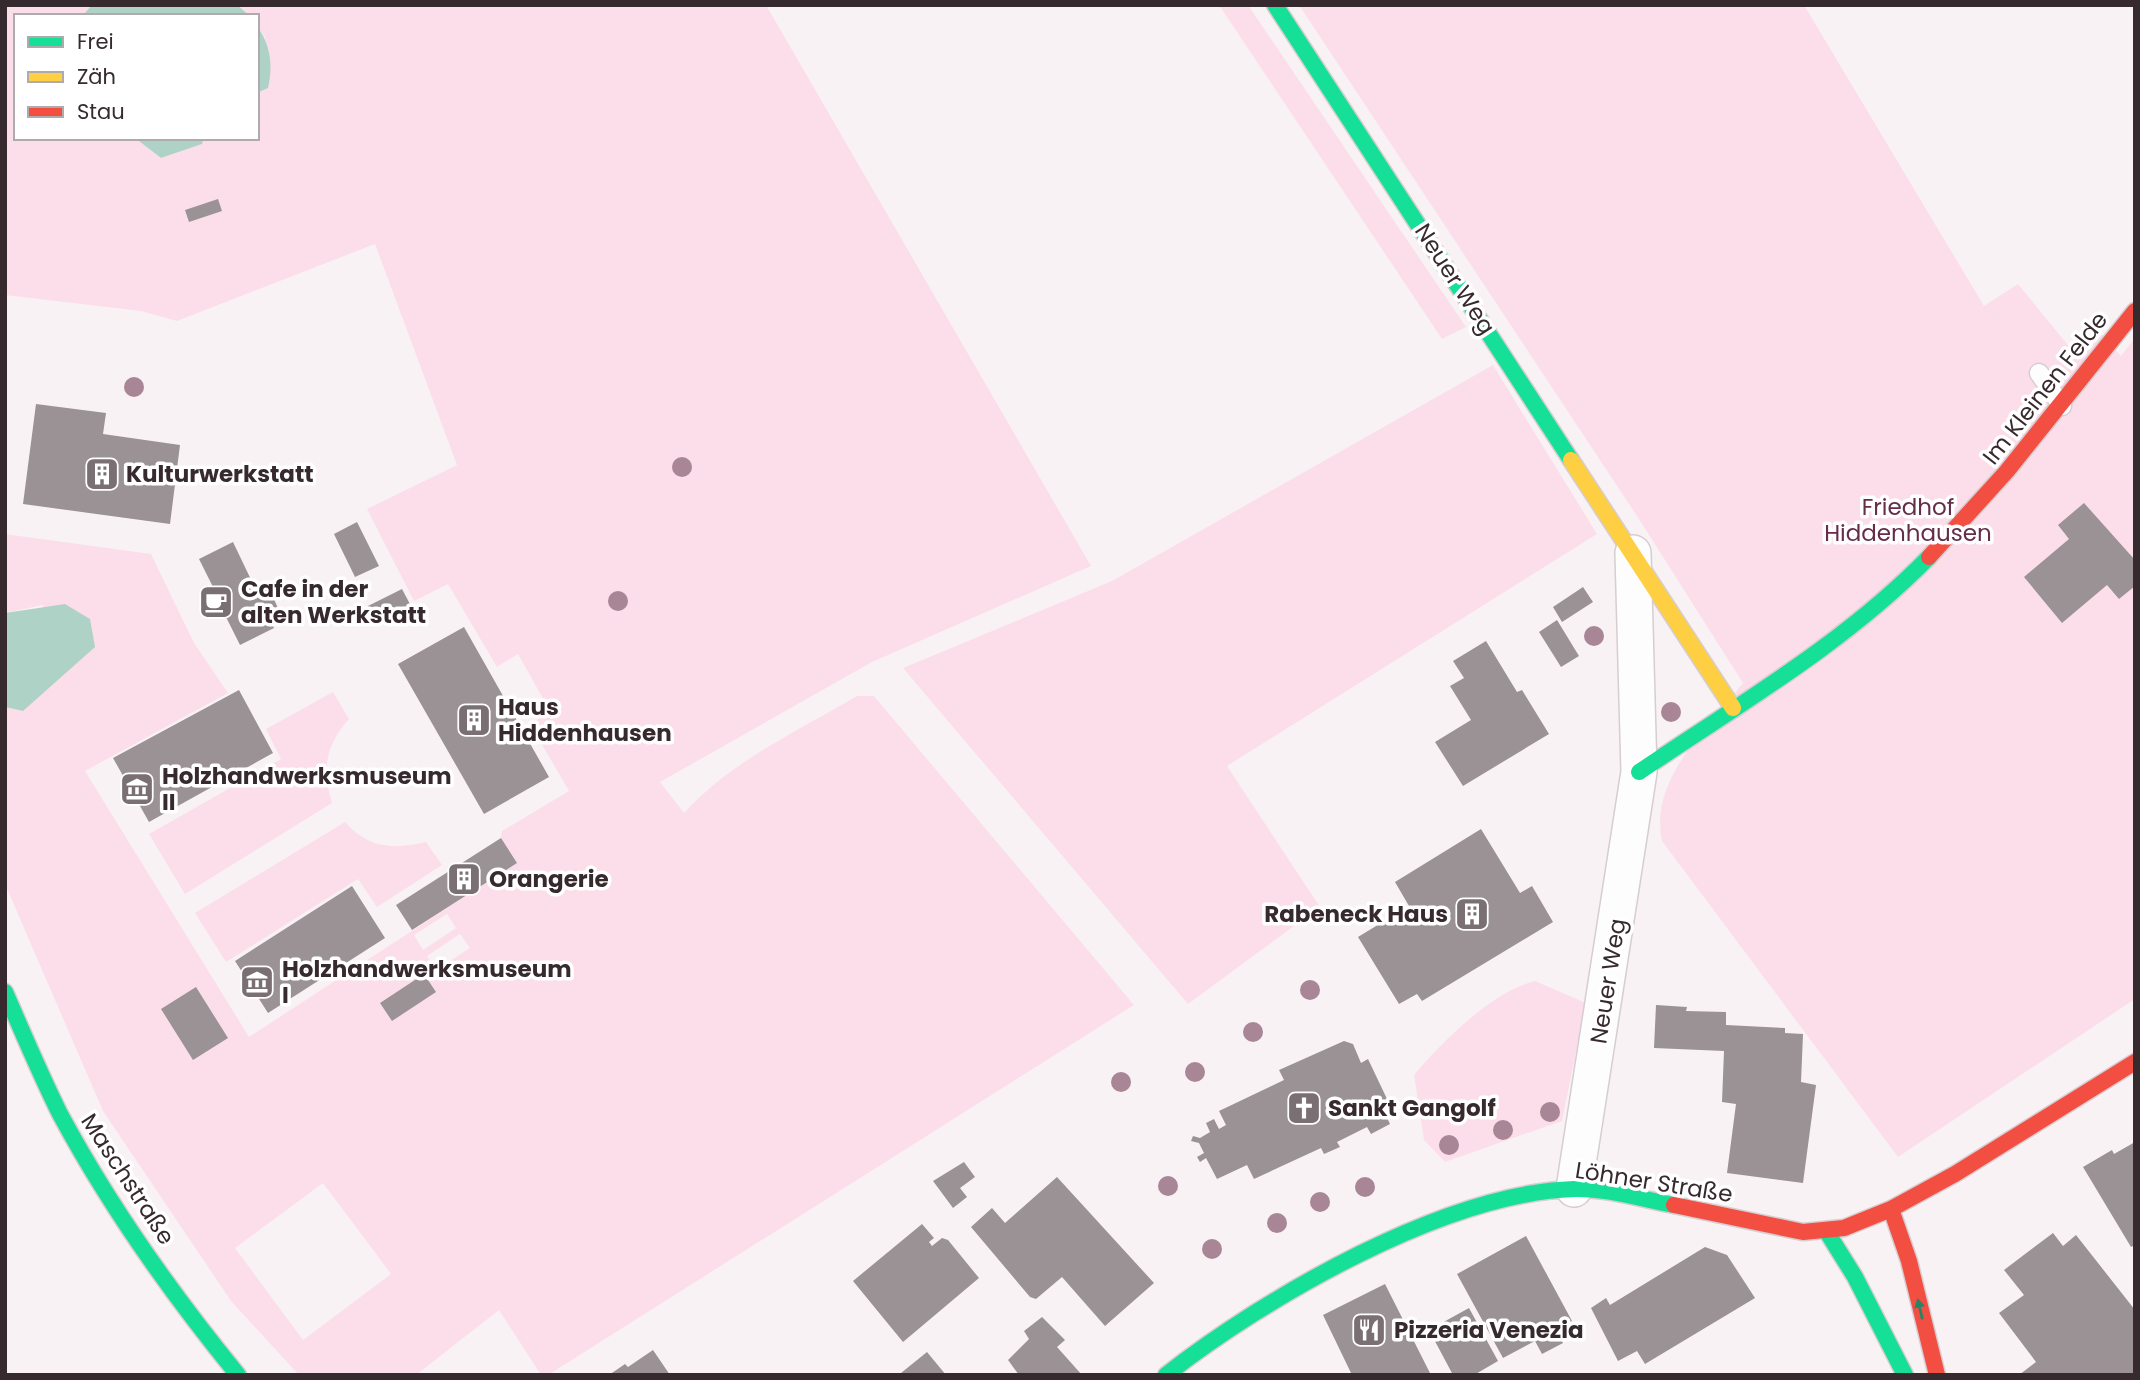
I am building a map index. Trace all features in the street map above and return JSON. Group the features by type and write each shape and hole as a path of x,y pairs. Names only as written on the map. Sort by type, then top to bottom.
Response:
{"street":[{"name":"Neuer Weg","path":"1275,5 1733,708"},
{"name":"Im Kleinen Felde","path":"1733,708 1833,638 1923,563 2008,472 2135,311"},
{"name":"Neuer Weg","path":"1574,1189 1606,998 1639,772 1633,553"},
{"path":"1639,772 1733,708"},
{"name":"Maschstraße","path":"5,992 67,1127 104,1190 206,1337 238,1375"},
{"name":"Löhner Straße","path":"1166,1375 1245,1318 1293,1290 1468,1209 1519,1195 1574,1189 1627,1196 1803,1231 1827,1233 1891,1209 1955,1174 2135,1062"},
{"path":"1891,1209 1909,1261 1937,1375"},
{"path":"1827,1233 1855,1276 1905,1375"}],"lane":[{"path":"2039,373 2062,406"}],"green space":[{"path":"5,5 92,5 84,14 14,14 14,140 138,140 161,158 202,144 203,140 259,140 259,92 268,88 265,37 259,29 259,14 248,14 237,5 766,5 1091,566 872,662 660,782 684,813 723,778 766,748 857,696 874,696 1134,1005 548,1375 541,1375 499,1310 416,1375 299,1375 231,1301 103,1111 5,884 5,707 23,711 43,605 5,613 5,534 151,554 194,643 228,693 85,771 249,1037 516,863 501,838 502,831 569,791 530,724 550,711 518,654 497,667 448,584 414,601 367,509 457,465 375,244 177,321 141,311 5,295","holes":["447,914 456,928 423,950 414,935","460,934 470,948 436,970 427,956","323,1183 391,1274 303,1340 235,1248"]},
{"path":"1219,5 1248,5 1466,327 1442,339"},
{"name":"Friedhof Hiddenhausen","path":"1299,5 1804,5 1984,306 2018,284 2076,355 2096,328 2121,356 2135,338 2135,999 1898,1157 1662,841 1660,818 1664,796 1672,776 1698,736 1743,683 1637,516"},
{"path":"1493,365 1597,534 1227,766 1320,907 1188,1004 903,668 1112,581"},
{"path":"333,692 349,719 330,749 327,780 332,803 185,894 149,834 281,759 266,729"},
{"path":"345,822 363,837 382,845 403,846 426,842 442,865 377,907 358,879 226,962 195,913"},
{"path":"1535,981 1586,1003 1562,1121 1445,1162 1424,1140 1414,1075 1468,1020 1501,996"}],"shaded area":[{"path":"92,5 237,5 248,14 84,14"},
{"path":"259,30 268,48 268,88 259,92"},
{"path":"138,140 203,140 202,144 161,158"},
{"path":"65,604 90,619 95,647 23,711 5,707 5,613"}],"building":[{"path":"218,199 222,211 189,222 185,210"},
{"name":"Kulturwerkstatt","path":"36,404 106,413 103,434 180,445 170,524 23,504"},
{"path":"2084,503 2135,560 2135,586 2119,599 2107,585 2062,623 2024,577 2069,539 2058,525"},
{"path":"357,522 379,566 355,577 334,534"},
{"path":"233,542 255,588 266,582 283,619 272,624 274,628 240,645 223,611 213,616 204,599 216,593 199,559"},
{"path":"1583,587 1593,602 1562,622 1553,607"},
{"path":"402,589 411,606 377,623 368,606"},
{"path":"1557,620 1579,656 1561,667 1539,632"},
{"name":"Haus Hiddenhausen","path":"464,627 549,777 484,814 398,664"},
{"path":"1486,641 1517,692 1522,690 1549,734 1463,786 1435,742 1471,720 1450,686 1464,678 1453,661"},
{"path":"239,690 273,753 149,822 113,758"},
{"name":"Rabeneck Haus","path":"1481,829 1520,893 1532,886 1553,922 1422,1001 1417,994 1399,1004 1358,937 1409,906 1395,882"},
{"name":"Orangerie","path":"501,838 517,863 412,930 396,905"},
{"path":"352,886 385,938 268,1013 235,961"},
{"path":"424,974 436,992 392,1021 380,1003"},
{"path":"196,987 228,1038 193,1060 161,1009"},
{"path":"1656,1005 1687,1007 1686,1011 1726,1012 1726,1025 1785,1028 1785,1033 1803,1034 1801,1082 1816,1085 1803,1183 1727,1173 1736,1104 1722,1102 1724,1051 1654,1048"},
{"name":"Sankt Gangolf","path":"1344,1041 1353,1044 1361,1063 1368,1059 1388,1101 1381,1105 1390,1124 1371,1134 1367,1127 1337,1142 1340,1147 1324,1154 1321,1148 1254,1179 1247,1165 1217,1179 1206,1158 1200,1162 1197,1157 1204,1153 1199,1143 1191,1141 1193,1136 1200,1138 1210,1132 1206,1123 1214,1119 1219,1129 1226,1125 1219,1111 1284,1080 1279,1070"},
{"path":"2135,1142 2135,1245 2131,1247 2083,1167 2112,1150 2114,1154"},
{"path":"964,1162 975,1177 960,1188 967,1197 953,1208 933,1181"},
{"path":"1057,1177 1154,1283 1105,1326 1062,1277 1036,1299 1030,1297 971,1227 992,1208 1005,1223"},
{"path":"922,1224 934,1238 929,1242 932,1246 942,1238 948,1240 979,1278 903,1342 853,1281"},
{"path":"2053,1233 2063,1246 2076,1235 2135,1310 2135,1375 2019,1375 2036,1362 1999,1313 2024,1295 2004,1270"},
{"path":"1526,1236 1572,1321 1556,1330 1563,1343 1542,1354 1535,1341 1503,1358 1457,1274"},
{"path":"1705,1247 1727,1255 1755,1298 1645,1364 1637,1351 1618,1361 1591,1308 1606,1298 1610,1305"},
{"path":"1385,1284 1431,1375 1352,1375 1323,1315"},
{"path":"1469,1308 1498,1361 1474,1375 1453,1375 1429,1330"},
{"path":"1042,1317 1065,1340 1057,1347 1082,1375 1019,1375 1008,1360 1029,1339 1024,1331"},
{"path":"653,1350 670,1375 609,1375 625,1364 628,1367"},
{"path":"927,1352 946,1375 902,1375 901,1373"}],"traffic: fast":[{"path":"1275,5 1571,460"},
{"path":"1639,772 1790,672 1862,617 1929,557"},
{"path":"5,992 60,1114 99,1182 165,1281 238,1375"},
{"path":"1166,1375 1207,1345 1305,1283 1359,1254 1415,1229 1470,1209 1524,1195 1574,1189 1611,1192 1674,1205"},
{"path":"1827,1232 1855,1277 1905,1375"}],"traffic: slow":[{"path":"1571,460 1733,708"}],"traffic: jam":[{"path":"1929,557 2007,471 2135,311"},
{"path":"1674,1205 1803,1232 1844,1228 1891,1209 1955,1174 2135,1062"},
{"path":"1891,1209 1909,1261 1937,1375"}],"place":[{"name":"Kulturwerkstatt","path":"102,474"},
{"name":"Cafe in der alten Werkstatt","path":"216,602"},
{"name":"Haus Hiddenhausen","path":"474,720"},
{"name":"Holzhandwerksmuseum II","path":"137,789"},
{"name":"Orangerie","path":"464,879"},
{"name":"Rabeneck Haus","path":"1472,914"},
{"name":"Holzhandwerksmuseum I","path":"257,982"},
{"name":"Sankt Gangolf","path":"1304,1108"},
{"name":"Pizzeria Venezia","path":"1369,1330"}]}
